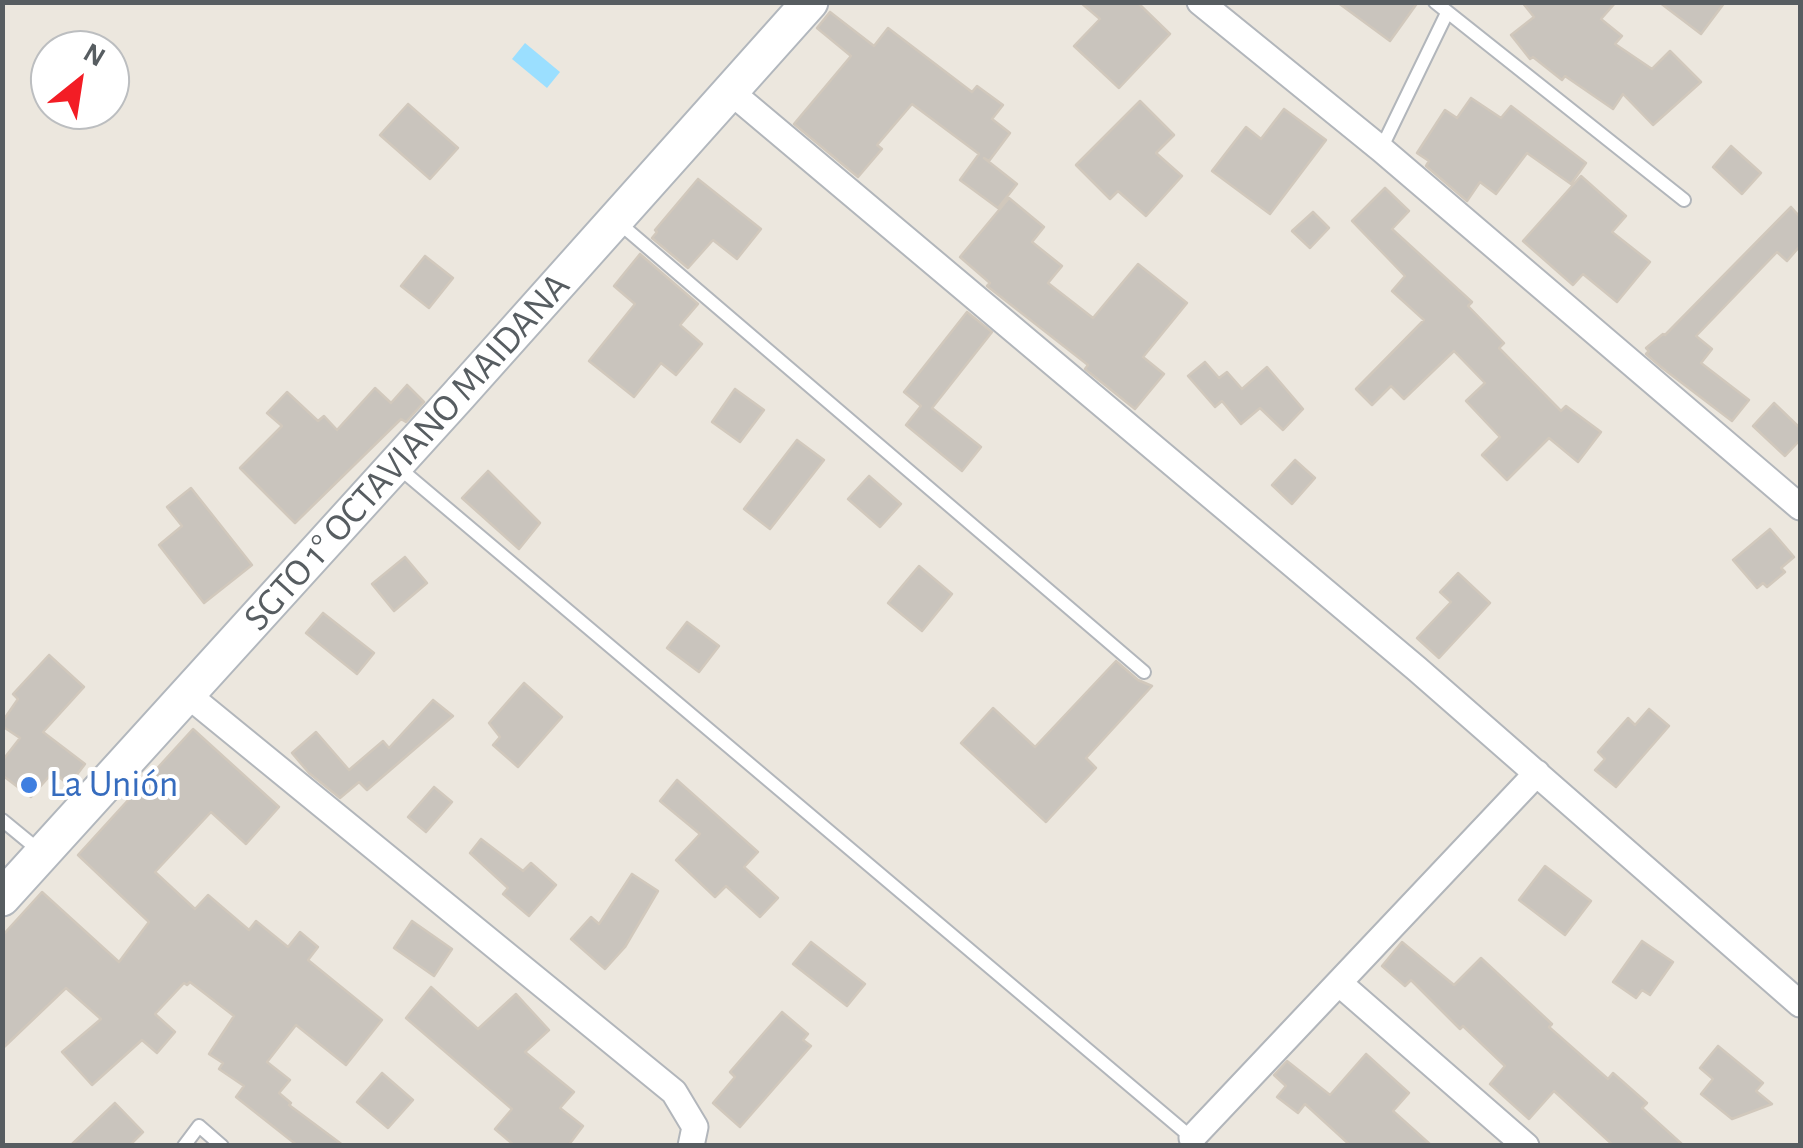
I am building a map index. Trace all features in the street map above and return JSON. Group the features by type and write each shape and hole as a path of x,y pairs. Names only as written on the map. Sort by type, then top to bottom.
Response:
{"main road":[{"name":"SGTO 1° OCTAVIANO MAIDANA","path":"2,898 810,2"}],"street":[{"path":"1200,2 1382,149 1800,507"},
{"path":"731,92 1538,773 1800,1004"},
{"path":"188,694 674,1092 695,1127 691,1146"},
{"path":"1192,1138 1538,773"},
{"path":"1338,983 1526,1146"}],"lane":[{"path":"1436,2 1684,200"},
{"path":"1382,149 1447,13"},
{"path":"616,220 1144,672"},
{"path":"396,465 1192,1138"},
{"path":"2,820 43,854"},
{"path":"184,1146 198,1126 222,1146"}],"water":[{"path":"525,43 560,72 547,88 512,59"}],"building":[{"path":"1080,2 1137,2 1170,34 1119,88 1074,46 1100,19"},
{"path":"1337,2 1418,2 1390,41"},
{"path":"1522,2 1616,2 1601,19 1622,36 1615,44 1652,69 1670,51 1701,82 1653,125 1623,94 1613,109 1565,76 1562,80 1533,57 1530,59 1511,35 1534,17"},
{"path":"1659,2 1725,2 1701,34"},
{"path":"830,12 874,46 888,28 972,92 977,86 1003,105 992,119 1010,133 989,161 984,158 1017,184 998,208 960,180 979,154 912,104 877,145 882,149 858,177 794,124 851,56 817,28"},
{"path":"1471,98 1501,118 1511,106 1586,163 1571,184 1527,153 1496,194 1480,182 1467,201 1426,166 1429,161 1417,153 1445,110 1457,118"},
{"path":"1140,101 1174,135 1156,153 1182,176 1146,216 1118,191 1110,199 1076,165"},
{"path":"408,104 458,148 430,179 380,135"},
{"path":"1284,109 1326,140 1270,214 1212,171 1246,127 1261,139"},
{"path":"1731,146 1761,173 1742,194 1713,167"},
{"path":"1581,176 1626,216 1612,232 1650,262 1617,302 1583,274 1573,285 1523,241"},
{"path":"698,179 761,229 737,259 713,240 688,268 652,238"},
{"path":"1385,188 1409,211 1392,229 1472,302 1468,306 1504,343 1499,348 1561,411 1566,406 1601,432 1578,462 1549,438 1507,480 1482,455 1500,437 1466,401 1485,383 1454,351 1404,399 1391,386 1372,405 1356,389 1424,320 1392,291 1405,276 1352,221"},
{"path":"1009,198 1044,227 1032,242 1062,266 1048,283 1093,318 1138,264 1187,303 1143,357 1164,374 1135,409 1085,369 1088,365 987,286 990,283 960,257"},
{"path":"1791,207 1800,217 1800,246 1787,261 1777,252 1696,336 1712,349 1701,363 1749,400 1732,421 1661,367 1646,354 1646,348 1665,335"},
{"path":"1313,212 1329,228 1310,248 1292,231"},
{"path":"640,254 698,304 680,325 702,344 676,375 661,363 634,397 589,361 635,304 614,286"},
{"path":"425,256 453,278 429,308 401,286"},
{"path":"967,312 992,332 932,408 981,447 962,471 906,425 921,406 904,392"},
{"path":"1205,362 1219,378 1227,372 1242,389 1267,367 1303,409 1283,430 1260,408 1241,424 1222,401 1215,407 1188,376"},
{"path":"407,385 424,402 406,422 401,419 295,523 240,468 282,426 267,413 287,392 318,421 324,416 337,430 375,388 391,403"},
{"path":"735,389 764,410 740,442 712,422"},
{"path":"1774,403 1800,428 1800,440 1785,456 1753,426"},
{"path":"797,440 824,460 770,529 744,509"},
{"path":"1295,460 1315,478 1292,504 1272,485"},
{"path":"488,471 540,523 519,549 462,498"},
{"path":"869,476 901,504 880,527 848,499"},
{"path":"191,488 252,565 204,603 159,545 182,526 167,507"},
{"path":"1770,529 1794,557 1781,568 1785,572 1767,587 1763,583 1757,588 1733,560"},
{"path":"405,557 427,583 394,611 372,584"},
{"path":"919,566 952,594 922,631 888,603"},
{"path":"1458,573 1490,603 1439,658 1417,638 1451,602 1440,592"},
{"path":"323,613 374,653 357,674 306,633"},
{"path":"687,622 719,646 699,672 667,648"},
{"path":"49,655 84,687 43,732 85,764 69,785 53,772 31,797 2,775 2,761 20,738 2,722 18,699 13,694"},
{"path":"1116,661 1138,680 1152,686 1086,758 1096,768 1046,822 961,743 993,708 1035,747"},
{"path":"524,683 562,717 518,767 493,745 500,737 489,723"},
{"path":"433,700 453,716 367,790 359,782 340,798 292,753 316,732 349,770 383,741 389,748"},
{"path":"1649,709 1669,726 1616,787 1595,770 1605,759 1598,752 1628,718 1635,725"},
{"path":"193,729 279,807 246,844 211,812 155,872 195,909 208,895 249,930 256,921 288,947 300,932 318,947 308,960 382,1020 346,1065 296,1025 267,1062 290,1080 279,1093 289,1105 344,1146 298,1146 236,1097 244,1086 219,1069 223,1063 209,1054 234,1016 190,982 184,983 155,1014 175,1032 157,1053 142,1040 92,1085 62,1052 101,1019 66,988 2,1049 2,936 42,892 119,962 149,922 78,855"},
{"path":"677,780 758,852 744,867 778,898 760,917 726,886 715,897 676,860 700,834 660,801"},
{"path":"434,787 452,802 426,832 408,817"},
{"path":"481,839 523,871 531,863 556,885 529,916 503,894 508,888 470,853"},
{"path":"1545,866 1591,901 1565,935 1519,900"},
{"path":"632,874 658,891 625,947 605,969 571,939 591,917 599,924"},
{"path":"412,921 452,949 434,976 394,948"},
{"path":"1642,941 1673,962 1650,995 1642,990 1636,998 1613,982"},
{"path":"811,942 865,984 847,1006 793,964"},
{"path":"1402,942 1454,985 1481,958 1552,1024 1549,1027 1608,1079 1613,1073 1647,1103 1642,1108 1684,1146 1614,1146 1554,1091 1529,1119 1490,1084 1505,1066 1463,1026 1460,1029 1411,980 1405,986 1382,966"},
{"path":"431,987 478,1029 516,994 549,1030 525,1052 574,1092 560,1108 583,1126 568,1146 515,1146 495,1129 512,1109 406,1018"},
{"path":"782,1012 808,1034 803,1040 811,1046 740,1127 713,1103 735,1077 730,1072"},
{"path":"1718,1046 1763,1083 1756,1091 1772,1104 1732,1119 1701,1094 1713,1079 1700,1068"},
{"path":"1366,1054 1409,1093 1393,1111 1432,1146 1351,1146 1305,1104 1298,1113 1277,1097 1286,1086 1274,1075 1287,1061 1330,1095"},
{"path":"382,1073 413,1100 388,1128 357,1102"},
{"path":"115,1103 143,1132 129,1146 70,1146"}],"place":[{"name":"La Unión","path":"29,785"}]}
